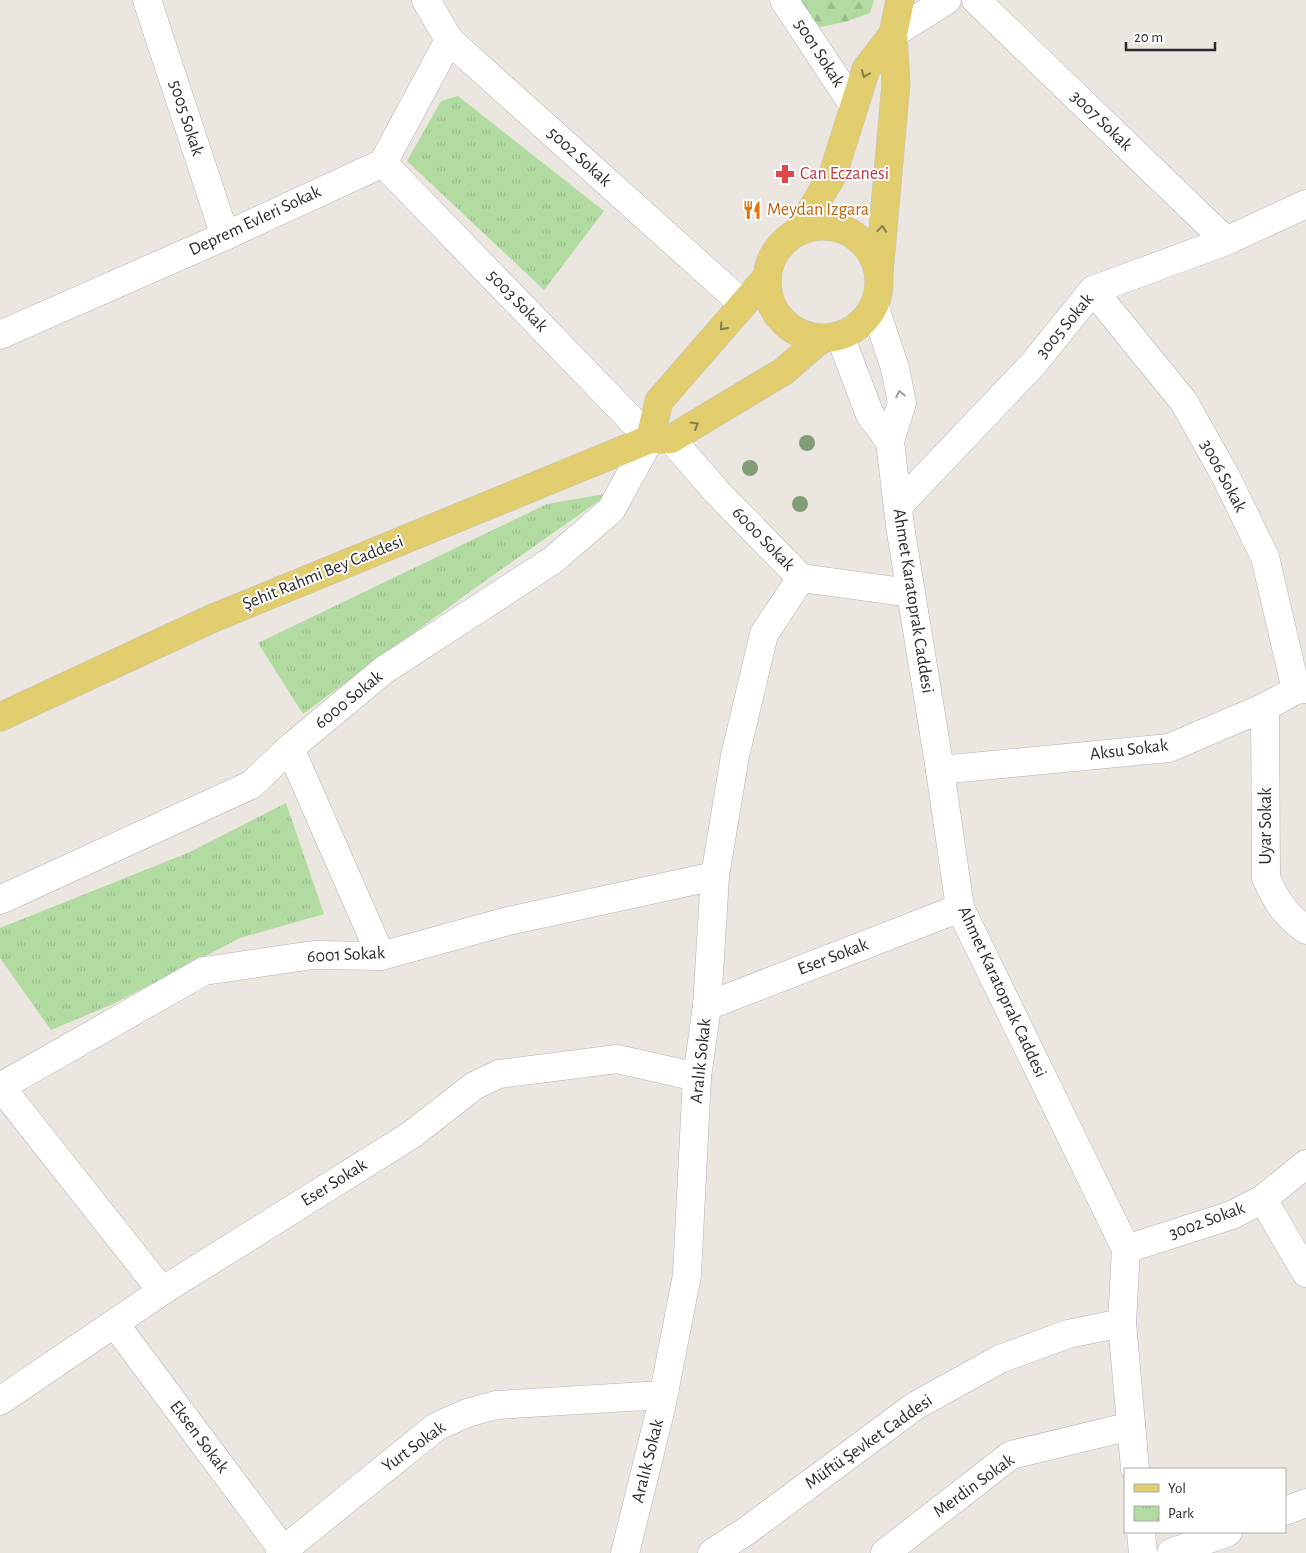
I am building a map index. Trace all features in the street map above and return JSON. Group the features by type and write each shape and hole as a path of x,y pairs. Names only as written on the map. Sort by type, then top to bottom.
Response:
{"main road":[{"name":"Şehit Rahmi Bey Caddesi","path":"0,716 211,619 661,439 784,372 830,337 854,329 866,318 874,305 878,292 896,83 893,34 900,0"},
{"name":"Şehit Rahmi Bey Caddesi","path":"798,232 833,174 866,69 893,34"},
{"name":"Şehit Rahmi Bey Caddesi","path":"661,439 659,401 766,277 772,259 782,243 798,232 815,226 833,227 850,233 865,245 874,260 879,278"},
{"path":"766,277 768,295 775,312 787,326 803,335 830,337"}],"street":[{"name":"5005 Sokak","path":"147,0 225,236"},
{"name":"5001 Sokak","path":"784,0 854,106"},
{"path":"893,34 948,0"},
{"name":"3007 Sokak","path":"976,0 1226,241"},
{"name":"5002 Sokak","path":"430,1 449,40 743,304"},
{"path":"383,163 449,40"},
{"name":"Deprem Evleri Sokak","path":"0,335 225,236 383,163"},
{"name":"5003 Sokak","path":"383,163 661,439"},
{"name":"3005 Sokak","path":"899,505 1034,363 1093,290 1226,241 1306,204"},
{"name":"3006 Sokak","path":"1093,290 1184,402 1226,477 1265,557 1301,690"},
{"name":"Ahmet Karatoprak Caddesi","path":"874,305 895,368 902,403 890,441 900,526 940,770 960,908 1126,1249 1122,1322 1135,1468"},
{"name":"Ahmet Karatoprak Caddesi","path":"830,337 870,415 890,441"},
{"name":"6000 Sokak","path":"0,900 251,785 290,748 384,670 553,560 611,510 661,439 716,491 801,578 911,594"},
{"name":"Aralık Sokak","path":"625,1553 663,1395 687,1275 696,1077 707,1006 715,876 735,756 764,634 801,578"},
{"name":"Aksu Sokak","path":"940,770 1169,748 1301,690"},
{"name":"Uyar Sokak","path":"1265,707 1266,878 1275,898 1287,916 1306,930"},
{"path":"290,748 381,956"},
{"name":"6001 Sokak","path":"0,1087 204,971 312,955 381,956 508,921 715,876"},
{"name":"Eser Sokak","path":"707,1006 960,908"},
{"name":"Eser Sokak","path":"0,1400 162,1291 411,1135 474,1086 499,1074 617,1059 696,1077"},
{"path":"0,1087 162,1291"},
{"name":"3002 Sokak","path":"1126,1249 1232,1215 1263,1199 1306,1164"},
{"path":"1263,1199 1306,1273"},
{"name":"Müftü Şevket Caddesi","path":"712,1553 745,1532 915,1406 1000,1359 1068,1334 1122,1322"},
{"name":"Eksen Sokak","path":"115,1324 282,1552"},
{"name":"Yurt Sokak","path":"282,1552 436,1427 467,1413 496,1405 663,1395"},
{"name":"Merdin Sokak","path":"885,1553 1011,1455 1131,1426"},
{"path":"1286,1511 1306,1503"},
{"path":"1141,1533 1143,1553"},
{"path":"1171,1553 1225,1533"}],"green space":[{"path":"797,0 874,0 870,13 845,22 820,27"},
{"path":"458,96 604,211 544,290 407,161 441,101"},
{"path":"610,493 475,588 303,714 258,643 547,504"},
{"path":"286,803 324,914 240,938 113,1004 51,1030 0,958 0,928 190,852"}],"place":[{"name":"Can Eczanesi","path":"785,174"},
{"name":"Meydan Izgara","path":"752,210"}]}
